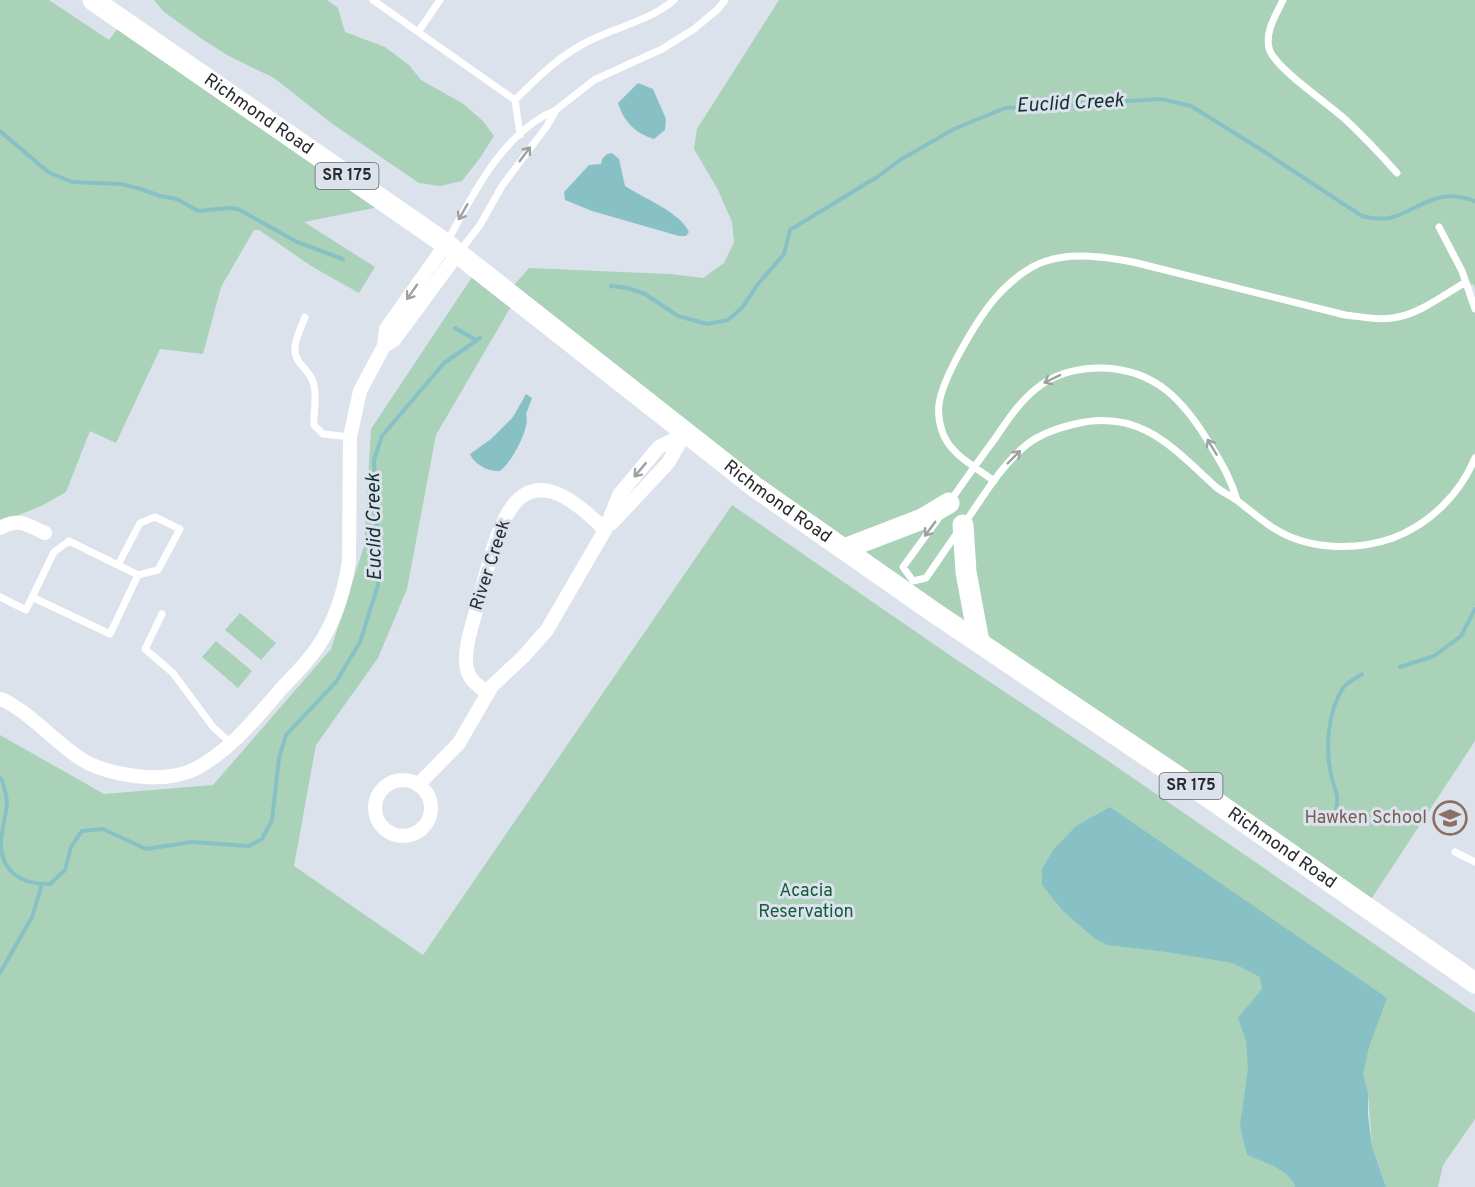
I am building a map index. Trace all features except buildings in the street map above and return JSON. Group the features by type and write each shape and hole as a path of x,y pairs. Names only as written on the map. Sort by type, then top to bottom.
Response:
{"main road":[{"name":"Richmond Road","path":"93,0 452,249 755,487 1220,805 1475,983"},
{"path":"844,549 922,519 949,503"},
{"path":"963,525 966,572 979,642"}],"street":[{"path":"0,699 27,715 66,747 94,766 133,777 166,776 194,770 232,744 295,674 324,637 338,608 349,561 350,437 360,391 384,346 386,329 452,249"},
{"path":"418,785 459,743 492,686 547,630 605,530 619,495 659,447 685,434"},
{"name":"River Creek","path":"487,693 471,679 466,668 467,648 488,567 503,522 513,504 526,493 542,488 573,501 587,511 605,530"},
{"path":"0,528 10,522 23,523 45,533"},
{"path":"410,781 418,785 429,799 431,808 429,818 417,832 408,835 390,832 378,819 375,811 379,794 393,782 410,781"}],"lane":[{"path":"374,0 515,100 520,135"},
{"path":"418,32 440,0"},
{"path":"515,100 555,62 576,48 592,39 642,20 674,0"},
{"path":"452,249 463,211 492,165 520,135 540,117 556,110 594,80 662,49 694,29 725,0"},
{"path":"1283,0 1269,33 1269,51 1273,58 1346,120 1397,173"},
{"path":"452,249 480,225 502,186 547,126 556,110"},
{"path":"1439,227 1466,282 1475,309"},
{"path":"994,481 948,444 938,415 939,402 958,358 998,296 1028,268 1047,260 1070,256 1101,256 1346,315 1374,319 1396,318 1412,313 1466,282"},
{"path":"305,317 294,348 297,358 313,380 314,425 322,434 350,437"},
{"path":"1237,500 1230,478 1198,424 1185,407 1160,386 1137,374 1117,369 1087,368 1071,371 1042,384 1018,406 903,567 913,581 926,578 994,481 1016,454 1027,444 1045,434 1083,422 1103,420 1139,427 1156,435 1168,442 1219,489 1237,500 1261,521 1277,531 1298,539 1327,546 1372,544 1407,532 1436,513 1462,483 1475,458"},
{"path":"0,597 26,610 54,552 69,541 138,575 159,570 180,529 155,517 140,523 118,565"},
{"path":"32,597 110,634 138,575"},
{"path":"162,614 144,649 174,673 213,727 232,744"},
{"path":"1455,852 1475,862"}],"green space":[{"path":"0,0 49,0 109,40 123,21 389,205 304,222 375,267 359,293 311,266 259,230 254,230 221,287 203,354 160,349 116,443 90,431 66,492 43,505 0,523"},
{"path":"154,0 327,0 338,8 345,32 385,47 409,65 421,80 462,103 483,121 494,136 462,181 440,186 419,183 334,125 274,78 227,55 202,39 164,12"},
{"name":"Acacia Reservation","path":"779,0 1475,0 1475,289 1474,285 1467,282 1475,304 1475,741 1366,907 1002,657 516,298 436,435 407,589 378,658 316,745 294,866 423,955 732,505 1475,1013 1475,1119 1443,1165 1438,1187 1386,1187 1372,1146 1368,1094 1304,1187 0,1187 0,735 104,794 213,785 331,649 364,546 371,429 478,268 508,292 529,268 670,274 703,278 724,263 734,242 732,222 718,190 694,149 697,129"},
{"path":"240,613 276,643 261,660 225,630"},
{"path":"216,641 252,671 238,688 202,657"}],"water":[{"path":"638,83 653,89 666,119 665,130 654,139 641,134 631,126 623,116 618,103"},
{"path":"612,153 619,159 625,186 678,218 689,232 686,236 592,211 565,200 564,192 589,165 601,164 607,154"},
{"path":"526,394 532,398 526,414 526,428 514,453 500,471 482,467 470,454 491,439 513,417"},
{"path":"1110,807 1387,998 1369,1047 1363,1074 1368,1093 1372,1146 1386,1187 1295,1187 1288,1175 1282,1171 1247,1155 1240,1126 1248,1068 1246,1041 1238,1018 1262,989 1260,977 1233,963 1107,945 1094,938 1062,910 1042,885 1042,869 1054,849 1076,826"}],"waterway":[{"name":"Euclid Creek","path":"611,286 628,288 645,294 678,316 707,324 728,320 742,308 758,284 784,254 790,230 877,177 900,160 954,129 1005,108 1162,99 1191,106 1362,216 1384,219 1393,217 1447,196 1475,201"},
{"path":"0,131 48,172 72,182 121,184 177,199 198,211 238,209 297,242 343,259"},
{"path":"455,328 476,340"},
{"name":"Euclid Creek","path":"0,778 7,800 1,841 4,861 15,874 30,882 50,884 65,870 71,847 82,831 103,829 146,849 192,842 249,846 262,839 272,820 279,758 286,735 336,682 360,642 378,585 374,460 382,436 444,363 480,338"},
{"path":"1400,667 1434,656 1461,636 1475,609"},
{"path":"1336,810 1337,797 1330,768 1328,744 1331,720 1343,688 1362,674"},
{"path":"0,973 32,917 42,884"}],"place":[{"name":"Hawken School","path":"1450,818"}]}
